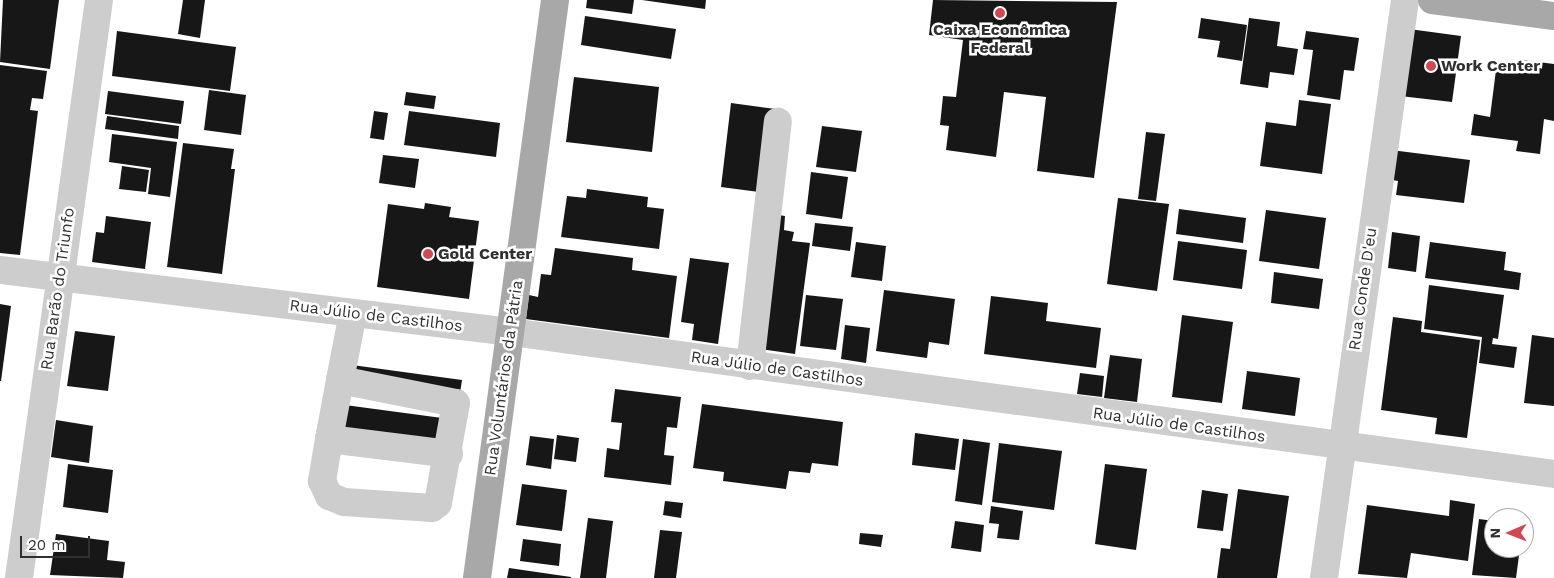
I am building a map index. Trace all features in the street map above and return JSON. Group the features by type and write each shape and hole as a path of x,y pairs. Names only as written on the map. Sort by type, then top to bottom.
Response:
{"main road":[{"name":"Rua Voluntários da Pátria","path":"477,578 556,0"},
{"path":"1432,0 1554,16"}],"street":[{"name":"Rua Barão do Triunfo","path":"19,578 99,0"},
{"name":"Rua Conde D'eu","path":"1324,578 1340,448 1405,0"},
{"path":"750,366 778,122"},
{"name":"Rua Júlio de Castilhos","path":"0,270 511,332 1340,448 1554,474"},
{"path":"340,380 456,402 441,498 432,508 344,502 329,496 322,481 329,439 340,380 353,313"},
{"path":"329,439 449,454"}],"building":[{"path":"3,0 59,0 50,69 0,62"},
{"path":"183,0 205,0 200,38 178,34"},
{"path":"587,0 634,0 632,14 586,8"},
{"path":"642,0 706,0 705,9"},
{"path":"933,0 1117,2 1094,178 1037,171 1046,97 1004,92 996,157 946,150 949,126 940,125 943,96 956,97 963,40 929,35"},
{"path":"585,16 676,29 671,59 581,45"},
{"path":"1201,18 1247,25 1242,61 1217,57 1220,41 1198,38"},
{"path":"1249,18 1280,22 1277,46 1298,49 1294,75 1270,72 1268,88 1240,84"},
{"name":"Work Center","path":"1409,29 1461,36 1452,102 1400,96"},
{"path":"117,31 236,47 230,91 112,76"},
{"path":"1306,31 1359,38 1354,71 1344,70 1340,100 1307,95 1313,50 1303,49"},
{"path":"1521,60 1554,64 1554,121 1544,119 1540,154 1516,151 1518,141 1471,135 1474,114 1490,117 1496,70 1519,73"},
{"path":"0,65 47,71 43,99 32,98 30,110 38,111 20,255 0,253"},
{"path":"574,77 659,87 652,152 566,142"},
{"path":"209,90 246,95 241,135 204,130"},
{"path":"108,91 184,101 181,124 105,114"},
{"path":"406,92 436,96 434,109 404,105"},
{"path":"1299,100 1331,104 1322,174 1260,166 1266,122 1296,126"},
{"path":"731,103 776,109 759,192 721,187"},
{"path":"374,111 388,113 384,140 370,138"},
{"path":"409,111 500,123 496,157 404,145"},
{"path":"107,116 179,126 178,139 105,129"},
{"path":"822,126 862,131 856,172 816,167"},
{"path":"1146,132 1165,134 1156,201 1138,199"},
{"path":"112,134 177,142 170,197 148,194 151,168 109,162"},
{"path":"183,143 234,149 231,169 235,169 222,274 167,267"},
{"path":"1391,150 1470,160 1464,203 1396,195 1398,181 1387,179"},
{"path":"383,155 419,159 415,188 379,183"},
{"path":"122,166 149,170 146,192 119,189"},
{"path":"811,172 848,177 842,219 806,214"},
{"path":"587,189 648,197 647,207 664,209 659,249 561,237 567,196 586,198"},
{"path":"1118,198 1169,204 1157,291 1107,284"},
{"name":"Gold Center","path":"425,203 451,207 449,217 479,221 469,299 377,287 388,204 424,209"},
{"path":"1179,209 1246,218 1243,243 1176,234"},
{"path":"1266,210 1326,218 1319,269 1259,261"},
{"path":"772,214 785,216 784,230 794,232 792,241 810,243 795,354 754,348"},
{"path":"106,216 151,222 145,269 92,262 96,232 104,233"},
{"path":"815,223 853,227 850,251 812,246"},
{"path":"1392,232 1420,236 1416,272 1388,268"},
{"path":"1178,241 1247,250 1242,289 1173,280"},
{"path":"856,242 886,246 882,281 851,277"},
{"path":"1430,242 1506,252 1504,270 1521,273 1519,290 1425,278"},
{"path":"555,248 633,258 632,270 677,276 669,338 526,319 529,295 538,297 541,274 551,275"},
{"path":"690,258 729,263 718,344 692,340 694,324 681,322"},
{"path":"1274,272 1323,279 1319,309 1271,303"},
{"path":"1429,285 1504,295 1498,339 1493,338 1492,344 1517,347 1514,368 1479,363 1482,337 1424,329"},
{"path":"884,290 955,299 949,345 929,342 927,358 876,351"},
{"path":"806,295 843,299 836,350 800,346"},
{"path":"991,296 1048,303 1046,321 1101,328 1096,368 984,354"},
{"path":"0,304 11,306 1,381 0,381"},
{"path":"1182,315 1233,322 1222,403 1172,397"},
{"path":"1393,317 1422,321 1421,332 1480,340 1467,438 1435,434 1437,418 1381,410"},
{"path":"845,325 870,328 866,363 841,359"},
{"path":"75,331 115,336 108,391 67,386"},
{"path":"1532,335 1554,338 1554,406 1524,403"},
{"path":"1110,355 1142,359 1137,402 1104,398"},
{"path":"352,365 462,380 460,393 350,378"},
{"path":"1247,371 1300,378 1295,416 1242,409"},
{"path":"1080,373 1104,376 1102,397 1077,394"},
{"path":"615,389 681,397 677,428 667,427 664,455 674,456 671,485 604,477 607,448 619,450 622,423 611,422"},
{"path":"702,404 843,422 838,466 812,463 810,473 789,471 786,489 723,481 724,472 693,468"},
{"path":"345,405 442,418 437,452 319,436"},
{"path":"56,420 93,426 89,463 51,457"},
{"path":"915,433 959,439 955,470 912,465"},
{"path":"557,435 579,438 576,462 554,459"},
{"path":"530,436 554,439 551,469 526,465"},
{"path":"963,439 990,443 982,505 955,501"},
{"path":"999,443 1062,451 1054,510 992,502"},
{"path":"68,464 113,470 108,513 63,507"},
{"path":"1105,464 1147,469 1136,550 1095,544"},
{"path":"522,484 567,490 562,531 516,525"},
{"path":"1238,489 1289,496 1277,578 1217,578 1221,548 1230,549"},
{"path":"1202,490 1228,494 1223,531 1197,528"},
{"path":"1450,500 1475,504 1468,561 1411,553 1407,578 1358,574 1367,505 1449,516"},
{"path":"665,501 683,503 681,518 663,515"},
{"path":"991,506 1023,511 1019,540 997,538 999,524 989,523"},
{"path":"588,518 613,521 606,578 580,578"},
{"path":"1479,519 1484,520 1484,558 1519,558 1516,578 1472,575"},
{"path":"955,521 984,525 981,552 951,548"},
{"path":"660,530 682,532 676,578 654,578"},
{"path":"860,533 883,535 881,547 859,544"},
{"path":"56,534 109,541 107,560 125,562 123,578 50,575"},
{"path":"523,539 561,544 559,566 520,561"},
{"path":"509,568 571,577 571,578 507,578"}],"place":[{"name":"Caixa Econômica Federal","path":"1000,13"},
{"name":"Work Center","path":"1431,66"},
{"name":"Gold Center","path":"428,254"}]}
